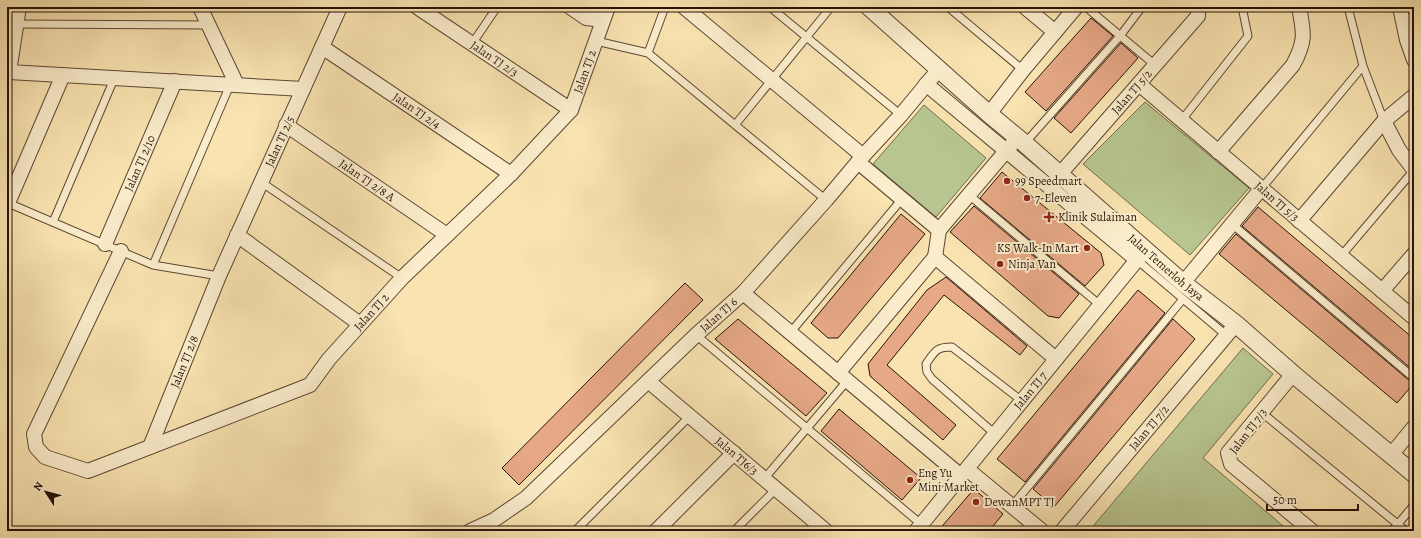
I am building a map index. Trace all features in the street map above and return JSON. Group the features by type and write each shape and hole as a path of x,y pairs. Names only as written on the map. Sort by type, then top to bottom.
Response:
{"street":[{"path":"19,7 9,72 303,89"},
{"path":"200,7 209,25 233,85"},
{"name":"Jalan TJ 2/5","path":"219,276 340,7"},
{"name":"Jalan TJ 2/3","path":"417,7 571,110"},
{"path":"570,7 586,18 603,20"},
{"name":"Jalan TJ 2","path":"121,251 34,434 36,447 45,457 88,471 310,385 329,359 402,278 511,174 571,110 608,7"},
{"path":"684,7 772,80 860,159 902,200 939,230"},
{"path":"1025,7 1055,32"},
{"path":"989,114 1023,70 1076,7"},
{"name":"Jalan TJ 5/2","path":"1060,174 1198,16 1198,7"},
{"path":"1218,152 1293,65 1304,40 1299,7"},
{"path":"1400,7 1410,38 1414,60"},
{"name":"Jalan Temerloh Jaya","path":"879,10 939,69 989,114 1016,144 1060,174 1141,255 1231,329 1293,374 1414,474"},
{"name":"Jalan TJ 2/4","path":"322,46 511,174"},
{"name":"Jalan TJ 6","path":"470,531 497,526 696,335 743,294 860,159 901,115 939,69"},
{"path":"8,203 63,75"},
{"name":"Jalan TJ 2/10","path":"104,244 175,82"},
{"path":"926,84 1016,144 1141,255"},
{"name":"Jalan TJ 5/3","path":"1139,84 1414,318"},
{"path":"1299,221 1384,121 1414,96"},
{"path":"1384,121 1399,150 1414,170"},
{"name":"Jalan TJ 2/8 A","path":"286,125 447,235"},
{"path":"842,377 935,257 939,230 1016,144"},
{"path":"1183,291 1232,224 1262,189"},
{"path":"237,235 360,324"},
{"path":"1382,291 1414,254"},
{"name":"Jalan TJ 7","path":"918,528 1141,255"},
{"path":"935,257 1056,359"},
{"name":"Jalan TJ 2/8","path":"150,447 219,276"},
{"path":"743,294 842,377 964,472 1012,506 1042,531"},
{"name":"Jalan TJ 7/2","path":"1062,531 1231,329"},
{"name":"Jalan TJ 7/3","path":"1293,374 1228,453 1231,464 1312,531"},
{"name":"Jalan TJ6/3","path":"648,381 776,489 818,529"},
{"path":"1391,455 1414,426"},
{"path":"656,531 734,453"}],"lane":[{"path":"472,44 497,7"},
{"path":"648,53 665,7"},
{"path":"770,7 901,115"},
{"path":"735,125 831,7"},
{"path":"948,7 1023,70"},
{"path":"1086,7 1155,65"},
{"path":"1016,144 1120,36 1142,7"},
{"path":"1181,121 1248,36 1242,7"},
{"path":"1348,7 1363,66 1384,121"},
{"path":"16,24 209,25"},
{"path":"596,41 648,53 826,200"},
{"path":"1262,189 1363,66"},
{"path":"53,222 114,79"},
{"path":"153,265 233,85"},
{"path":"1341,256 1414,170"},
{"path":"261,182 402,278"},
{"path":"969,195 1100,305"},
{"path":"790,333 902,200"},
{"path":"8,203 153,265 219,276"},
{"path":"1232,224 1414,378"},
{"path":"1012,506 1183,291"},
{"path":"696,335 807,428 918,528"},
{"path":"995,434 932,379 927,372 926,364 936,349 952,347 1022,401"},
{"path":"764,479 807,428 842,377"},
{"path":"1261,412 1406,531"},
{"path":"575,531 690,416"},
{"path":"734,531 776,489"},
{"path":"1392,531 1414,504"}],"green space":[{"path":"1145,102 1249,188 1190,255 1083,164"},
{"path":"924,105 986,158 936,217 873,164"},
{"path":"1243,348 1273,374 1203,458 1289,531 1089,531"}],"building":[{"path":"1091,18 1113,36 1046,111 1025,92"},
{"path":"1121,43 1138,58 1071,133 1054,118"},
{"path":"1002,172 1101,253 1104,265 1085,286 980,198"},
{"path":"974,206 1079,294 1059,318 1048,316 950,232"},
{"path":"1258,207 1414,339 1414,371 1242,226"},
{"path":"901,214 925,234 838,338 828,338 811,323"},
{"path":"1236,234 1414,383 1397,403 1219,254"},
{"path":"946,277 1027,346 1020,355 944,295 887,365 956,425 943,440 870,376 868,364 927,290"},
{"path":"685,283 703,300 519,485 502,468"},
{"path":"1138,290 1165,313 1025,482 997,459"},
{"path":"738,319 827,393 806,416 715,339"},
{"path":"1173,319 1195,339 1054,507 1033,489"},
{"path":"839,409 921,478 902,500 821,431"},
{"name":"DewanMPT TJ","path":"974,489 1003,514 989,531 938,531"}],"place":[{"name":"99 Speedmart","path":"1007,181"},
{"name":"7-Eleven","path":"1027,198"},
{"name":"Klinik Sulaiman","path":"1049,217"},
{"name":"KS Walk-In Mart","path":"1087,248"},
{"name":"Ninja Van","path":"1000,264"},
{"name":"Eng Yu Mini Market","path":"910,480"},
{"name":"DewanMPT TJ","path":"976,502"}]}
